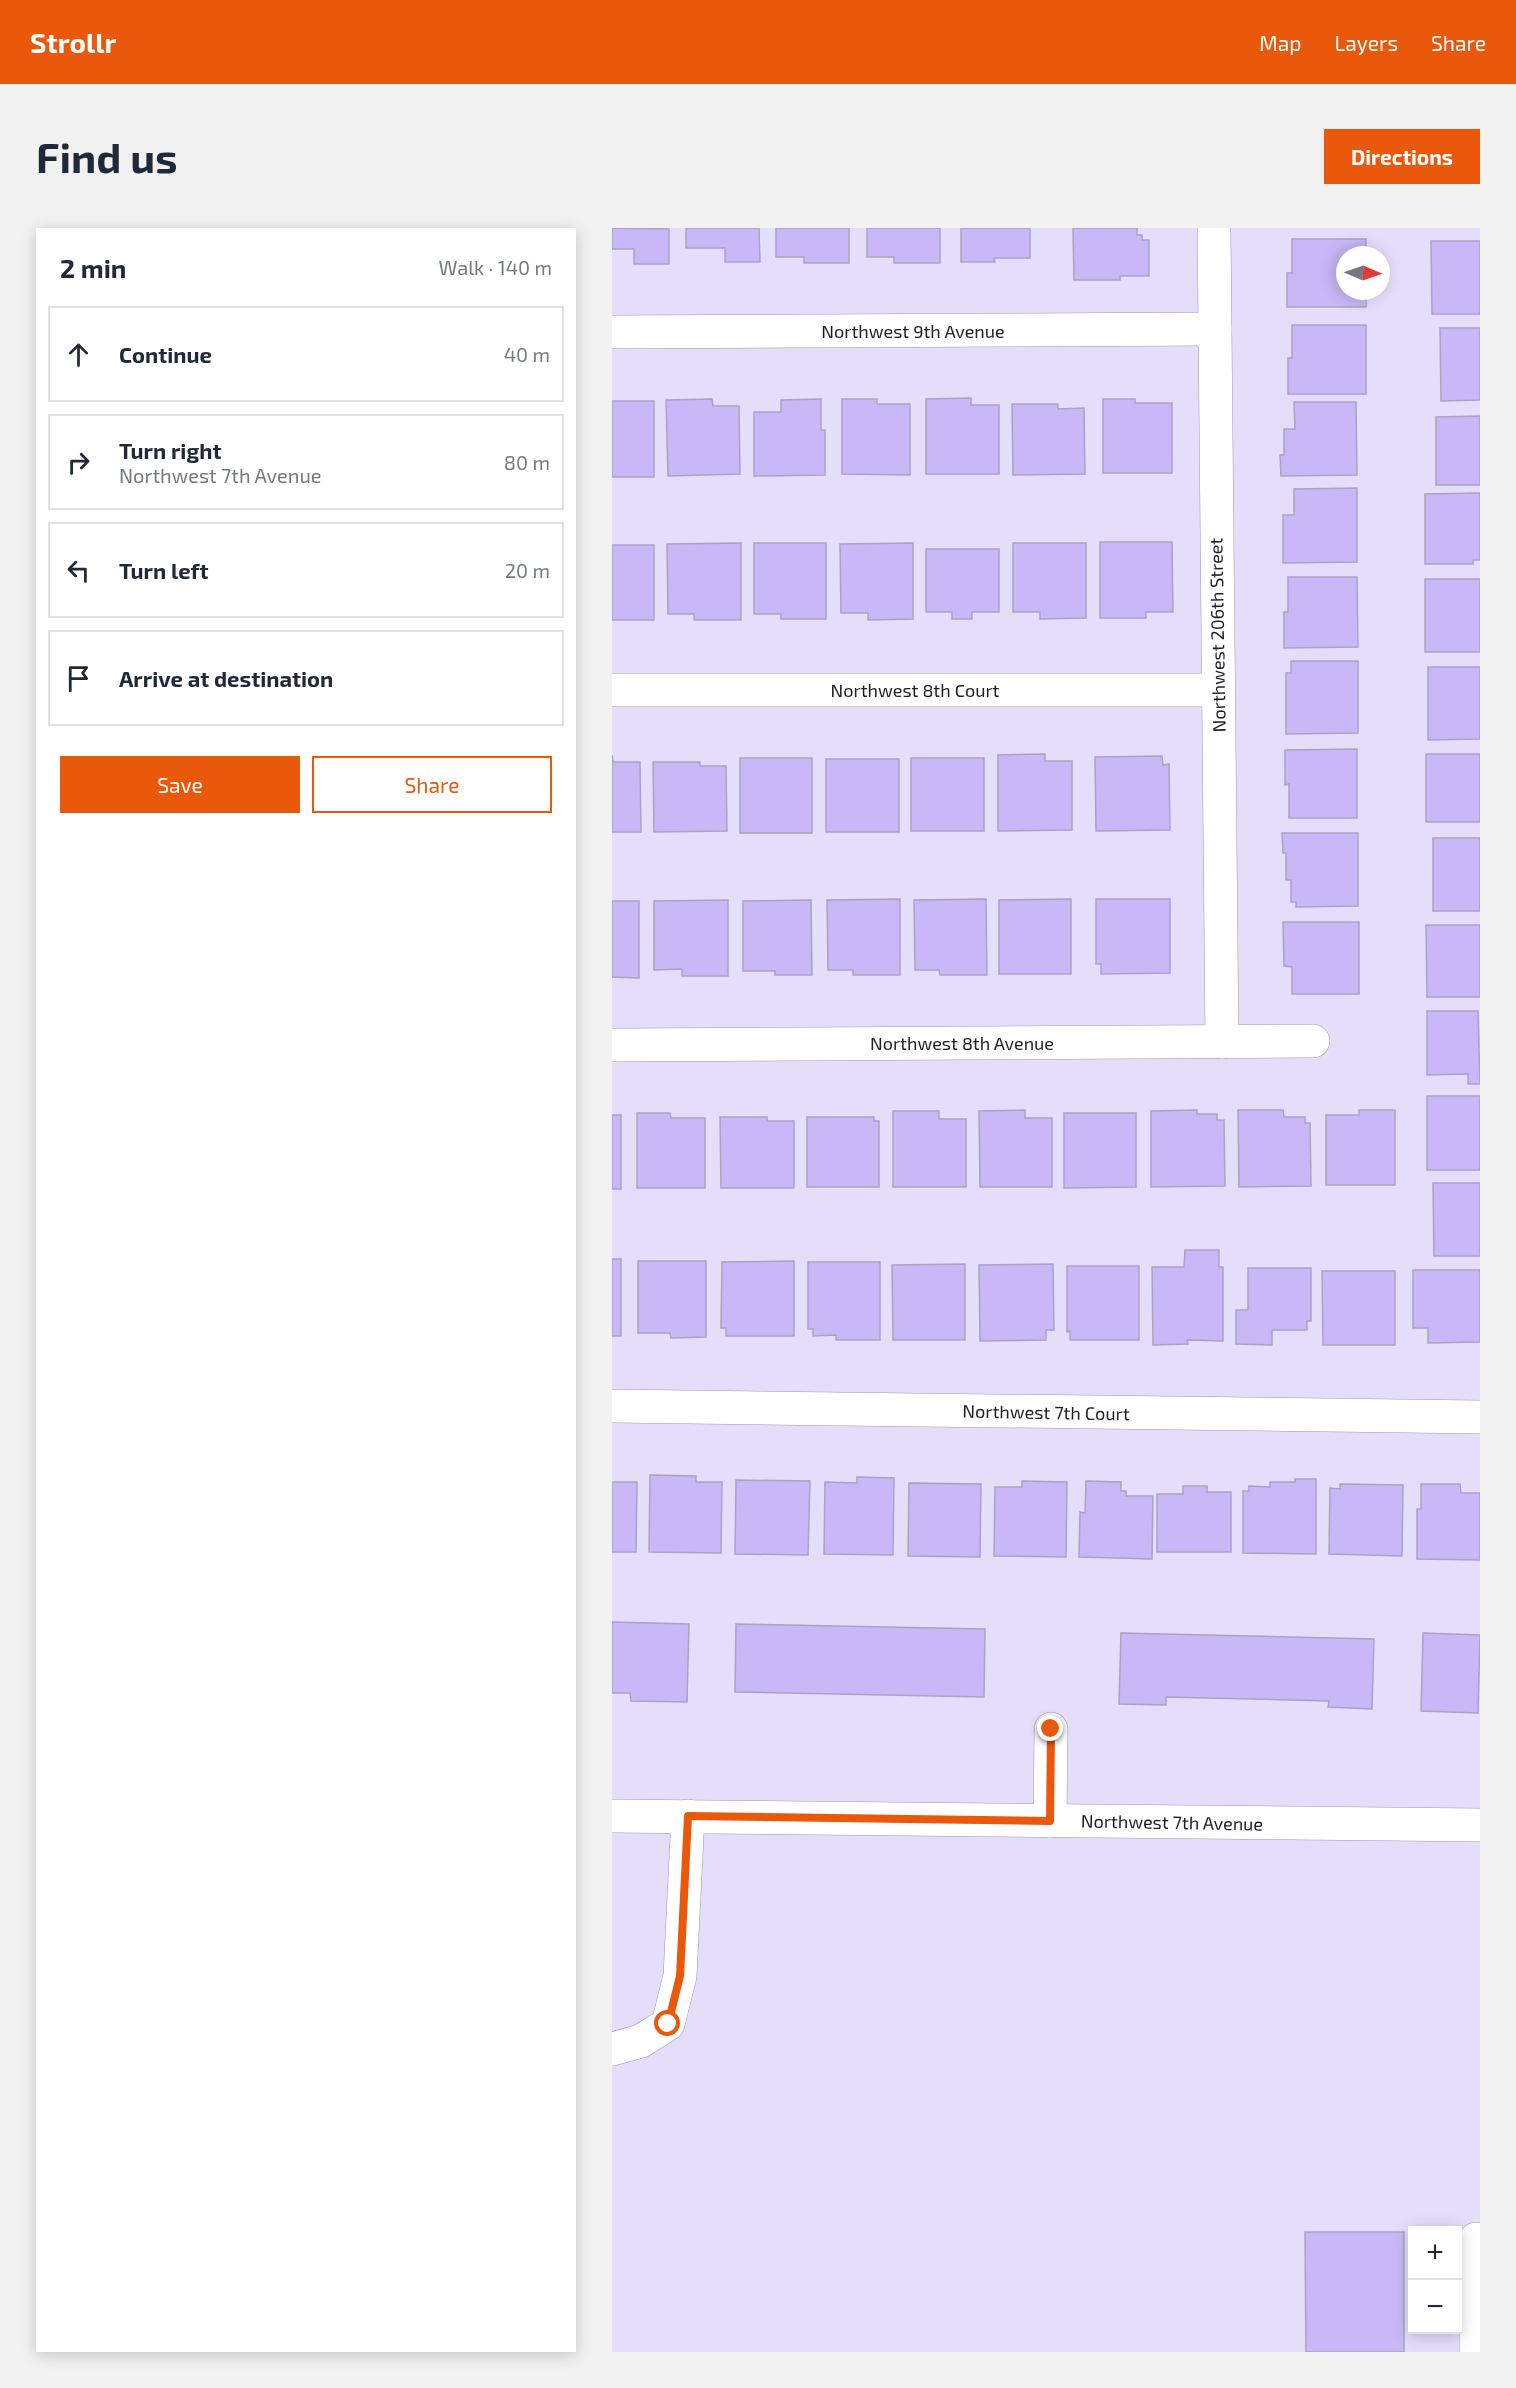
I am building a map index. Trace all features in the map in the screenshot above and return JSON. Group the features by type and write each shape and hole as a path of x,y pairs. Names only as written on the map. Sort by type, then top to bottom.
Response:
{"street":[{"name":"Northwest 206th Street","path":"1214,228 1222,1042"},
{"name":"Northwest 9th Avenue","path":"612,332 1215,329"},
{"name":"Northwest 8th Court","path":"612,690 1218,690"},
{"name":"Northwest 8th Avenue","path":"612,1045 1313,1041"},
{"name":"Northwest 7th Court","path":"612,1406 1480,1417"},
{"path":"1050,1821 1051,1729"},
{"name":"Northwest 7th Avenue","path":"612,1816 1480,1825"},
{"path":"612,2049 642,2041 668,2024 680,1976 688,1816"},
{"path":"1476,2239 1476,2352"}],"building":[{"path":"612,228 669,229 669,264 634,264 634,249 612,249"},
{"path":"686,228 759,228 760,262 725,262 725,248 686,248"},
{"path":"776,228 849,228 849,263 804,263 804,257 776,257"},
{"path":"867,228 940,228 940,263 894,263 894,257 867,257"},
{"path":"961,228 1030,228 1030,258 994,258 995,262 961,262"},
{"path":"1073,228 1137,228 1137,235 1142,235 1142,240 1149,240 1149,276 1120,276 1120,280 1074,280"},
{"path":"1292,239 1366,239 1366,246 1336,246 1336,300 1366,300 1366,307 1287,307 1287,273 1292,273"},
{"path":"1431,241 1480,241 1480,314 1432,314"},
{"path":"1292,325 1366,325 1366,394 1288,394 1288,358 1292,358"},
{"path":"1440,328 1480,328 1480,400 1441,401"},
{"path":"971,398 971,405 999,405 999,474 926,474 926,399"},
{"path":"712,399 713,406 739,406 740,474 668,476 666,400"},
{"path":"821,399 821,430 825,430 825,475 754,476 754,412 781,412 781,400"},
{"path":"842,399 877,399 877,404 910,404 910,475 842,474"},
{"path":"1103,399 1135,399 1135,403 1172,403 1172,473 1103,473"},
{"path":"612,401 654,401 654,477 612,477"},
{"path":"1294,402 1356,402 1357,475 1281,476 1280,455 1284,455 1284,429 1295,429"},
{"path":"1012,404 1058,404 1058,409 1084,408 1085,474 1013,475"},
{"path":"1480,416 1480,485 1436,485 1436,417"},
{"path":"1357,488 1357,562 1283,563 1283,515 1294,515 1294,489"},
{"path":"1480,493 1480,560 1473,560 1473,564 1425,564 1425,494"},
{"path":"1100,542 1172,542 1173,612 1146,612 1146,618 1100,618"},
{"path":"741,543 741,620 694,620 694,614 668,614 667,544"},
{"path":"754,543 826,543 826,619 781,619 781,614 754,614"},
{"path":"913,543 913,619 868,620 868,613 841,613 840,544"},
{"path":"1013,543 1086,543 1086,618 1040,619 1040,612 1013,612"},
{"path":"612,545 654,545 654,620 612,620"},
{"path":"926,549 999,549 999,612 972,612 972,619 952,619 952,612 926,612"},
{"path":"1288,577 1357,577 1358,647 1284,648 1284,612 1288,612"},
{"path":"1425,579 1480,579 1480,652 1425,652"},
{"path":"1291,661 1358,661 1358,733 1286,734 1286,673 1291,673"},
{"path":"1428,667 1480,667 1480,739 1428,740"},
{"path":"1357,749 1357,818 1289,818 1289,784 1285,785 1285,750"},
{"path":"1045,754 1045,761 1072,761 1072,830 998,831 998,755"},
{"path":"1426,754 1480,754 1480,822 1426,822"},
{"path":"612,755 613,762 640,762 641,832 612,832"},
{"path":"1162,756 1163,765 1169,764 1170,830 1096,831 1095,757"},
{"path":"740,758 812,758 812,833 740,833"},
{"path":"911,758 984,758 984,831 911,831"},
{"path":"826,759 899,759 899,832 826,832"},
{"path":"653,762 700,762 700,766 726,766 727,831 654,832"},
{"path":"1282,833 1358,833 1358,906 1296,907 1296,902 1291,902 1291,880 1286,880 1286,853 1283,853"},
{"path":"1433,838 1480,838 1480,911 1433,911"},
{"path":"900,899 900,975 853,975 853,970 828,970 827,900"},
{"path":"986,899 987,975 940,975 939,970 915,970 914,900"},
{"path":"1071,899 1071,974 999,974 999,900"},
{"path":"1096,899 1170,899 1170,973 1101,974 1101,964 1096,964"},
{"path":"728,900 728,976 682,976 682,969 654,970 654,901"},
{"path":"811,900 812,975 775,975 775,971 743,971 743,901"},
{"path":"612,901 639,901 639,978 612,977"},
{"path":"1283,922 1359,922 1359,994 1292,994 1292,967 1284,966"},
{"path":"1426,925 1480,925 1480,997 1427,997"},
{"path":"1427,1011 1478,1011 1480,1084 1468,1084 1468,1074 1427,1075"},
{"path":"1427,1096 1480,1096 1480,1170 1427,1170"},
{"path":"1025,1110 1025,1118 1052,1118 1052,1187 980,1187 979,1111"},
{"path":"1197,1110 1197,1114 1217,1114 1217,1120 1224,1120 1225,1186 1151,1187 1151,1111"},
{"path":"1238,1110 1283,1110 1284,1117 1305,1117 1305,1123 1310,1123 1311,1186 1239,1187"},
{"path":"1359,1110 1395,1110 1395,1185 1326,1185 1326,1115 1359,1115"},
{"path":"893,1111 939,1111 939,1119 966,1119 966,1187 893,1187"},
{"path":"637,1113 670,1113 671,1118 705,1118 705,1188 637,1188"},
{"path":"1064,1113 1136,1113 1136,1187 1064,1188"},
{"path":"612,1115 621,1115 621,1189 612,1189"},
{"path":"720,1117 767,1117 767,1121 794,1121 794,1188 721,1188"},
{"path":"807,1117 874,1117 874,1121 879,1121 879,1187 807,1187"},
{"path":"1433,1183 1480,1183 1480,1256 1434,1256"},
{"path":"1185,1250 1219,1250 1219,1267 1223,1267 1223,1341 1187,1340 1188,1344 1153,1345 1152,1267 1184,1267"},
{"path":"612,1259 621,1259 621,1336 612,1336"},
{"path":"638,1261 706,1261 706,1337 671,1338 670,1333 638,1333"},
{"path":"794,1261 794,1336 726,1336 726,1328 721,1328 722,1262"},
{"path":"808,1262 880,1262 880,1340 836,1340 836,1335 813,1336 813,1329 808,1329"},
{"path":"965,1264 965,1340 893,1340 892,1265"},
{"path":"1053,1264 1054,1330 1046,1330 1046,1340 980,1341 979,1265"},
{"path":"1067,1266 1139,1266 1139,1340 1070,1340 1070,1331 1067,1332"},
{"path":"1248,1268 1311,1268 1311,1321 1307,1321 1307,1330 1272,1330 1272,1345 1236,1344 1236,1310 1248,1310"},
{"path":"1413,1270 1480,1270 1480,1342 1428,1343 1428,1328 1413,1328"},
{"path":"1322,1271 1395,1271 1395,1345 1323,1345"},
{"path":"650,1475 696,1476 696,1482 722,1482 721,1553 649,1552"},
{"path":"857,1477 894,1478 893,1555 824,1554 825,1482 857,1483"},
{"path":"1295,1479 1316,1479 1316,1554 1243,1553 1243,1491 1249,1491 1249,1486 1270,1487 1270,1482 1295,1482"},
{"path":"736,1480 810,1481 808,1555 735,1554"},
{"path":"1022,1481 1067,1482 1066,1557 994,1556 995,1487 1022,1487"},
{"path":"1086,1481 1121,1482 1121,1491 1126,1491 1126,1496 1153,1496 1152,1559 1079,1557 1080,1512 1085,1513"},
{"path":"612,1482 637,1482 636,1552 612,1552"},
{"path":"909,1483 981,1484 980,1557 908,1556"},
{"path":"1340,1484 1403,1485 1402,1556 1329,1554 1330,1488 1340,1489"},
{"path":"1421,1484 1460,1484 1461,1493 1480,1493 1480,1560 1417,1559 1417,1509 1421,1509"},
{"path":"1183,1486 1207,1486 1207,1492 1231,1492 1231,1552 1157,1552 1157,1494 1183,1494"},
{"path":"612,1622 689,1624 687,1702 631,1701 630,1693 612,1693"},
{"path":"736,1624 985,1629 984,1697 735,1692"},
{"path":"1121,1633 1374,1639 1372,1709 1328,1707 1329,1701 1166,1697 1166,1705 1119,1704"},
{"path":"1423,1633 1480,1635 1478,1713 1421,1711"},
{"path":"1305,2232 1404,2232 1404,2352 1306,2352"}],"route":[{"path":"668,2024 680,1976 688,1816 1050,1821 1051,1729"}]}
